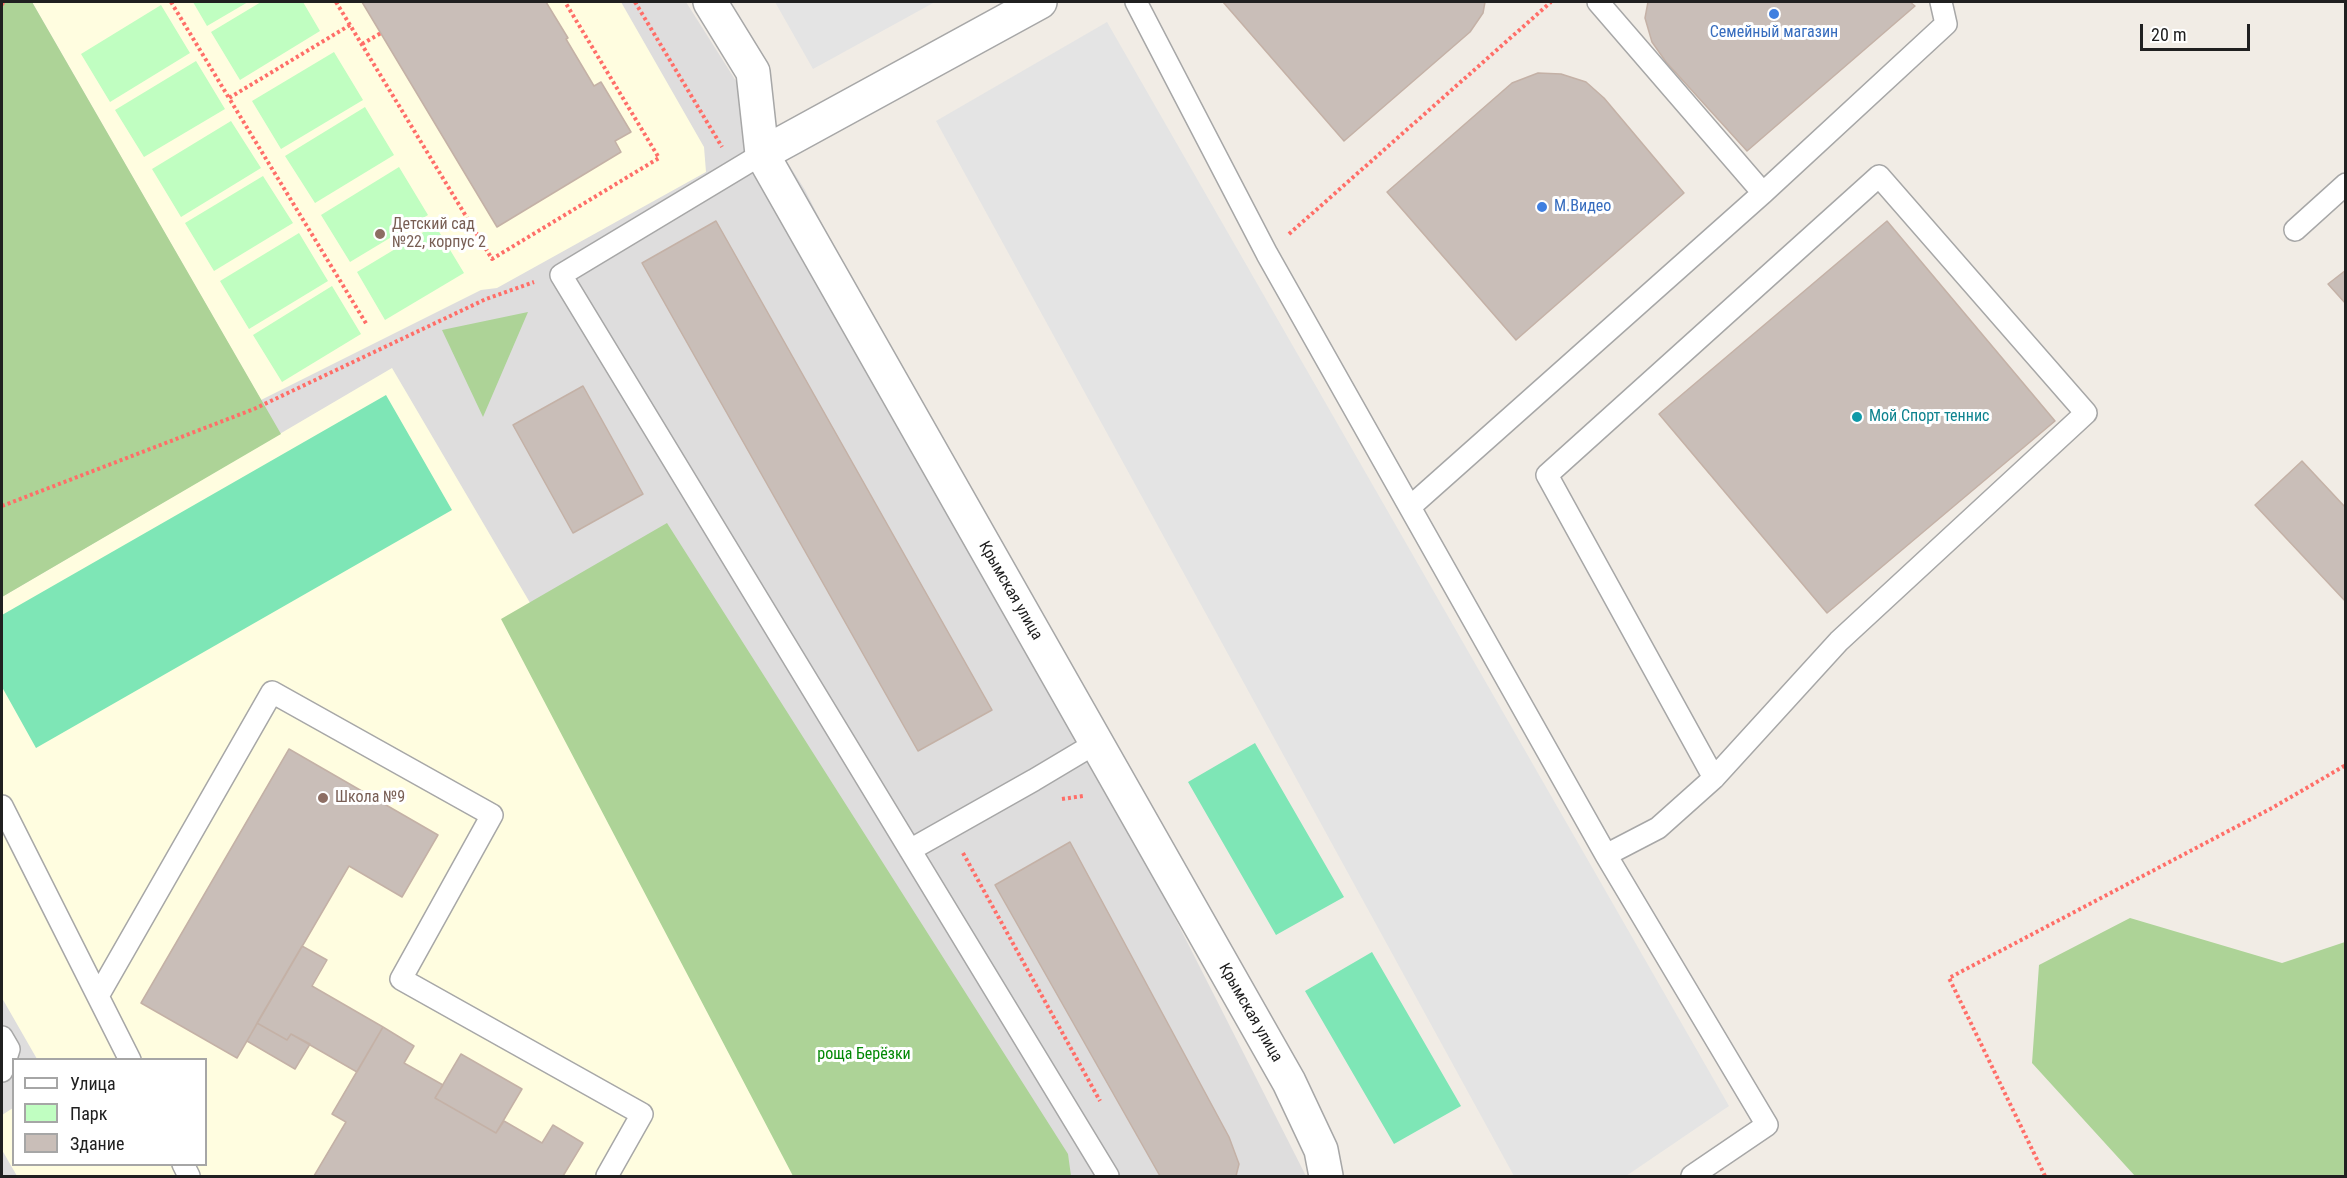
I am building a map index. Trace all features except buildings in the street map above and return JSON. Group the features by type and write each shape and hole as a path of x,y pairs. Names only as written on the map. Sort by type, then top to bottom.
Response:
{"street":[{"name":"Крымская улица","path":"710,2 753,72 762,154 1289,1082 1321,1149 1326,1176"},
{"path":"762,154 1041,2"}],"lane":[{"path":"1136,2 1267,254 1606,855 1767,1125 1692,1176"},
{"path":"1598,2 1763,192"},
{"path":"1410,507 1763,192 1946,24 1941,2"},
{"path":"762,154 561,275 1108,1176"},
{"path":"1606,855 1658,828 1714,778 1839,641 2086,413 1879,176 1547,475 1714,778"},
{"path":"2295,230 2346,184"},
{"path":"98,996 272,692 492,815 401,979 642,1114 606,1176"},
{"path":"910,850 1096,742"},
{"path":"2,806 129,1058"},
{"path":"2,1071 5,1043"},
{"path":"619,1154 625,1176"}],"path":[{"path":"171,2 367,325"},
{"path":"336,2 492,259 659,158 564,2"},
{"path":"1267,254 1551,2"},
{"path":"229,98 350,25"},
{"path":"362,44 381,33"},
{"path":"2,506 254,408 486,299 561,275"},
{"path":"2045,1176 1949,978 2272,808 2346,765"},
{"path":"1056,801 1083,796"},
{"path":"971,846 962,852 1106,1112"}],"shaded area":[{"path":"2,2 686,2 805,190 1306,1176 2,1176"},
{"name":"Детский сад №22, корпус 2","path":"32,2 621,2 704,147 706,172 497,288 481,290 261,400"},
{"path":"775,2 935,2 813,69"},
{"path":"1107,22 1729,1106 1626,1176 1514,1176 936,121"},
{"name":"Школа №9","path":"392,368 867,1176 17,1176 2,1150 2,1115 12,1109 12,1166 207,1166 207,1058 36,1058 2,998 2,597"}],"green space":[{"path":"2,2 32,2 281,434 2,597"},
{"path":"193,2 248,2 207,26"},
{"path":"261,2 303,2 320,31 240,80 211,32"},
{"path":"161,5 190,53 110,102 81,54"},
{"path":"334,52 363,100 281,149 252,101"},
{"path":"196,61 225,109 144,157 115,110"},
{"path":"365,107 394,155 315,203 285,156"},
{"path":"231,121 261,168 181,217 152,169"},
{"path":"399,167 428,215 350,262 321,215"},
{"path":"263,176 293,223 214,271 185,223"},
{"path":"435,225 464,273 385,320 357,272"},
{"path":"299,233 328,281 249,329 220,281"},
{"path":"332,286 361,334 282,382 253,335"},
{"path":"528,312 483,417 442,330"},
{"path":"386,395 452,510 36,748 2,687 2,615"},
{"name":"роща Берёзки","path":"667,523 1068,1154 1071,1176 793,1176 501,619"},
{"path":"1255,743 1344,897 1276,935 1188,782"},
{"path":"2130,918 2282,963 2345,942 2345,1176 2135,1176 2032,1063 2039,965"},
{"path":"1372,952 1461,1106 1394,1144 1305,991"}],"place":[{"name":"Семейный магазин","path":"1774,14"},
{"name":"М.Видео","path":"1542,207"},
{"name":"Детский сад №22, корпус 2","path":"380,234"},
{"name":"Мой Спорт теннис","path":"1857,417"},
{"name":"Школа №9","path":"323,798"}]}
